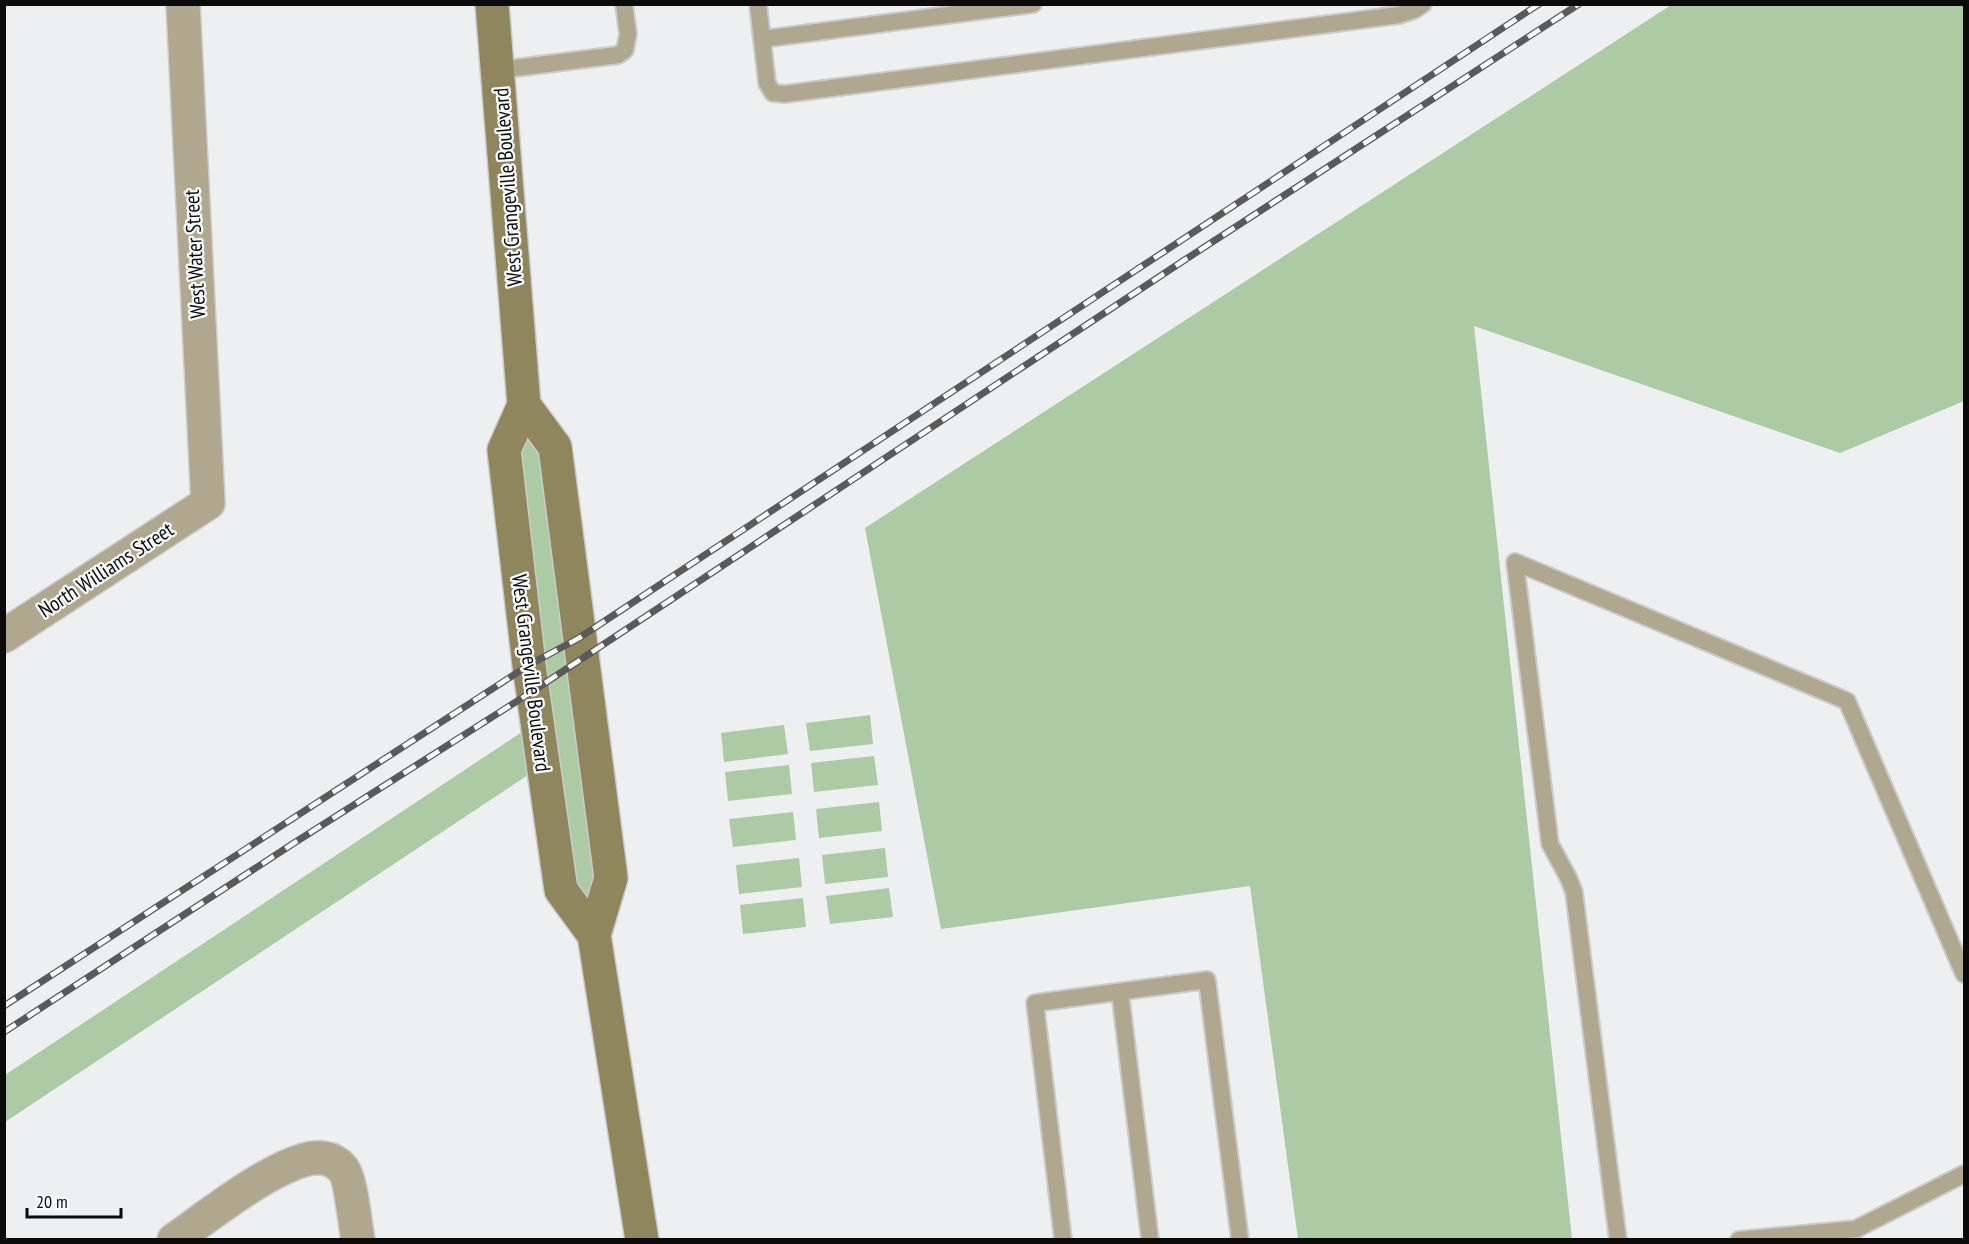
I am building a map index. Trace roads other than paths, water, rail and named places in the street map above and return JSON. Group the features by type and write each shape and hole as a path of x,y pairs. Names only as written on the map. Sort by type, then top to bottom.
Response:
{"main road":[{"name":"West Grangeville Boulevard","path":"492,4 524,405 504,450 529,665 561,890 594,935"},
{"name":"West Grangeville Boulevard","path":"524,405 555,447 611,878 594,935 642,1239"}],"street":[{"name":"West Water Street","path":"183,4 208,503"},
{"name":"North Williams Street","path":"4,636 208,503"},
{"path":"174,1239 267,1177 305,1159 323,1158 332,1160 344,1169 358,1239"}],"lane":[{"path":"499,70 618,55 626,50 628,34 624,4"},
{"path":"758,4 767,83 773,93 785,94 1398,10 1414,10 1423,4"},
{"path":"762,39 1033,4"},
{"path":"1618,1239 1574,892 1550,844 1515,562 1847,701 1965,974"},
{"path":"1063,1239 1035,1003 1207,980 1240,1239"},
{"path":"1120,992 1150,1239"},
{"path":"1739,1239 1857,1234 1965,1174"}],"railway":[{"path":"4,1006 529,665 579,638 1539,4"},
{"path":"4,1032 533,691 1183,261 1579,4"}]}
